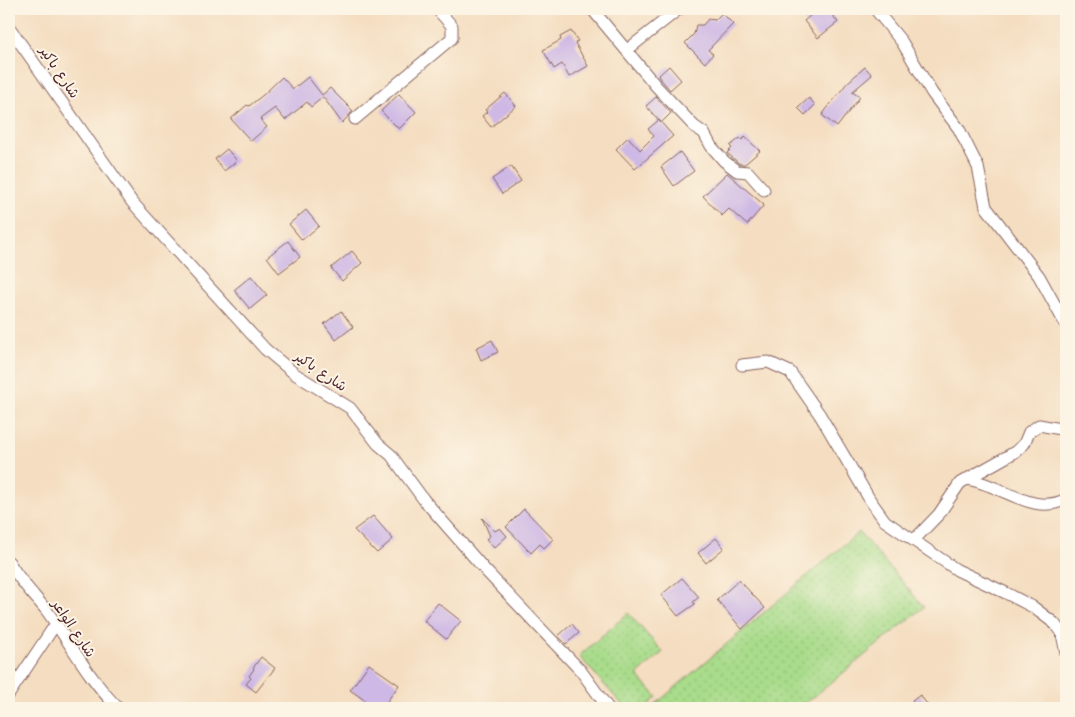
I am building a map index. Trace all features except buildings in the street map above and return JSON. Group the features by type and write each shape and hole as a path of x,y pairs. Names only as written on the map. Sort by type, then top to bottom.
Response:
{"street":[{"path":"355,118 452,38 452,26 437,9"},
{"path":"592,9 656,86 694,126 704,133 711,146 724,161 737,171 748,172 764,190"},
{"path":"627,50 679,9"},
{"path":"875,9 902,42 932,93 970,146 978,167 986,207 1039,276 1066,325"},
{"path":"1061,9 1066,15"},
{"name":"شارع باكير","path":"9,27 132,202 265,349 295,374 350,408 378,444 391,455 424,500 480,564 581,671 608,708"},
{"path":"742,365 768,362 790,372 820,415 878,512 885,520 957,570 1033,607 1054,622 1062,634 1066,653"},
{"path":"914,540 939,514 960,483 1015,452 1024,444 1029,432 1039,426 1066,430"},
{"path":"966,480 977,481 1037,505 1050,505 1066,498"},
{"name":"شارع الواعر","path":"9,562 81,664 118,708"},
{"path":"9,694 55,625"}],"green space":[{"path":"859,532 924,607 800,708 651,708"},
{"path":"628,613 663,652 637,675 657,697 645,708 625,708 579,656"}]}
